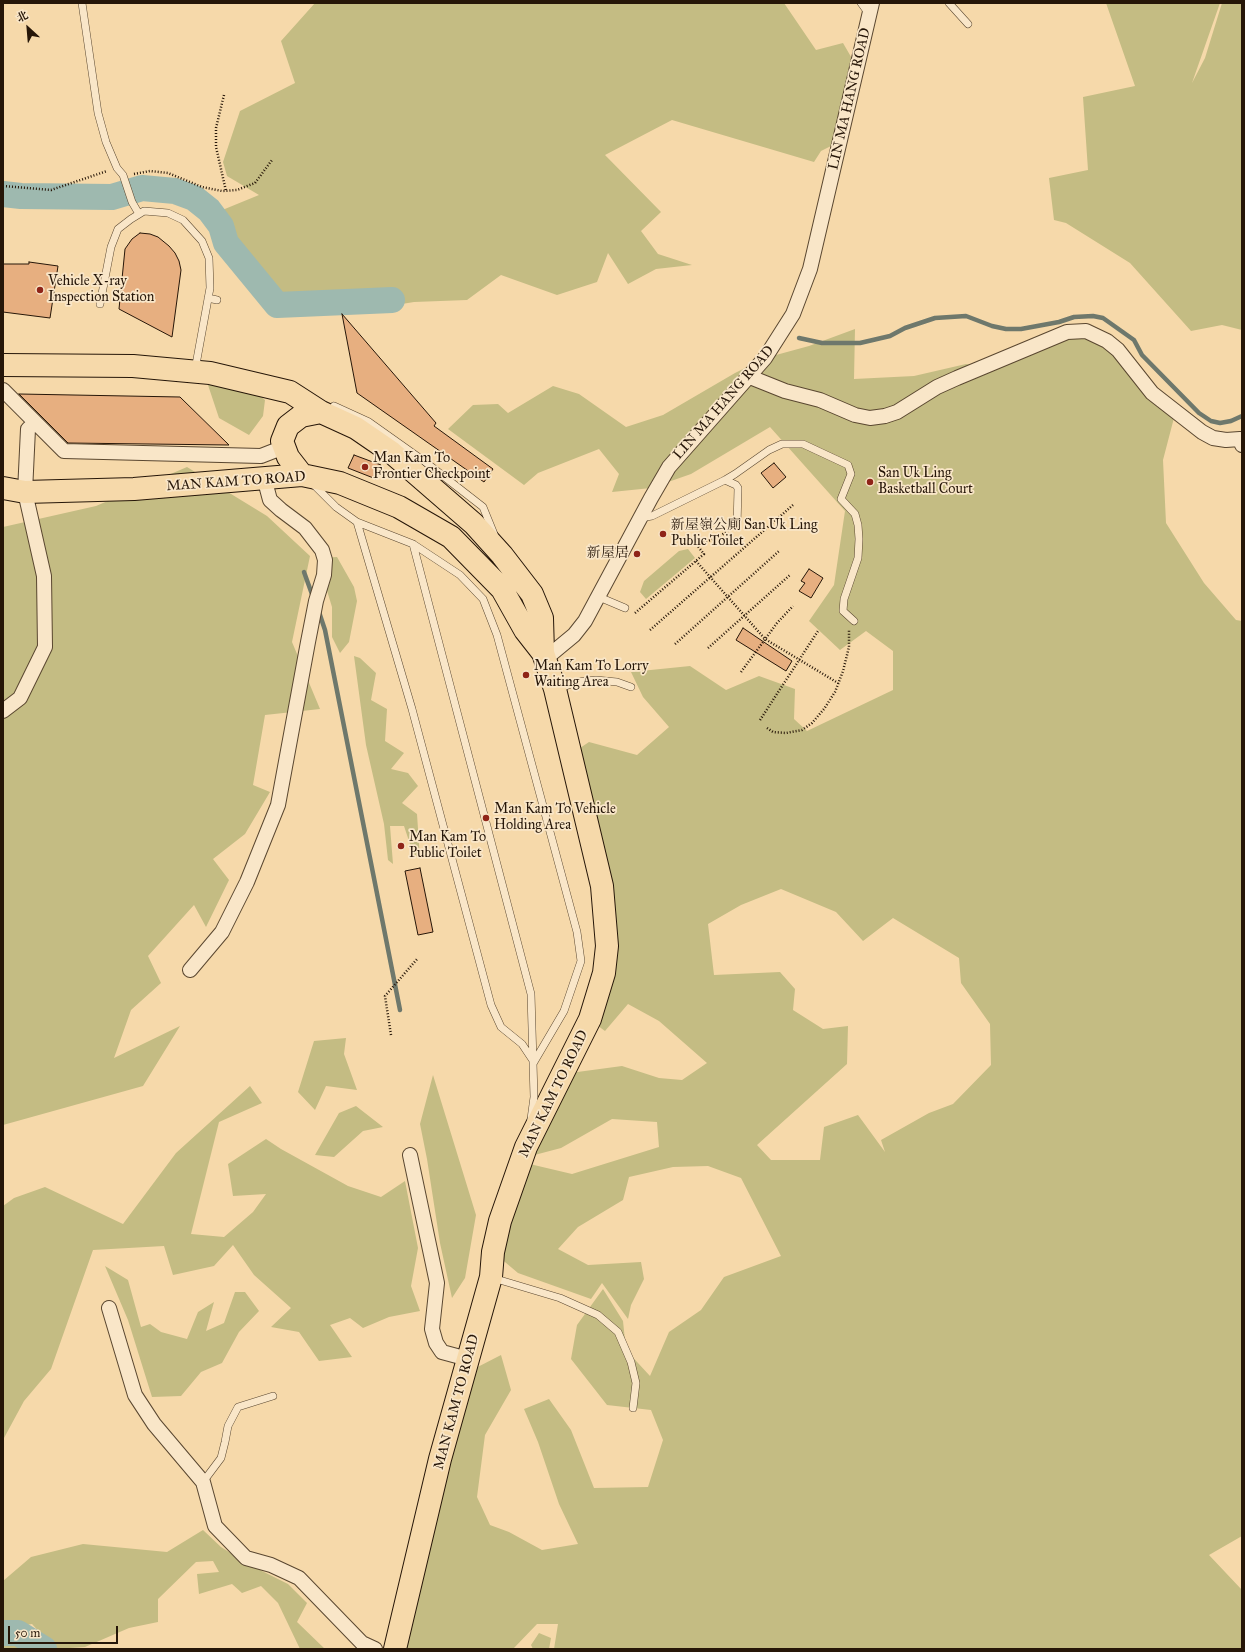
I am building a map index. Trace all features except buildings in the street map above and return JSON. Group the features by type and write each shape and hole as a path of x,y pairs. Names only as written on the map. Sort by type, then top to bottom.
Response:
{"main road":[{"name":"MAN KAM TO ROAD","path":"3,365 133,366 210,373 290,392 322,405 391,452 474,524 502,555 532,594 542,618 544,656 555,690 602,886 607,946 604,973 590,1019 526,1147 500,1221 493,1252 491,1277 440,1459 395,1649"},
{"path":"302,475 288,458 282,441 288,426 301,416 322,405"},
{"name":"MAN KAM TO ROAD","path":"3,488 25,492 134,489 302,475 340,483 399,507 451,536 502,589 525,630 544,656"}],"street":[{"name":"LIN MA HANG ROAD","path":"544,656 574,635 585,621 669,467 766,358 793,314 810,269 870,9"},
{"path":"750,376 785,391 820,400 855,415 870,418 878,417 897,412 937,387 1067,332 1086,331 1108,341 1118,350 1152,393 1202,432 1213,438 1226,440 1240,439 1242,445"},
{"path":"3,390 64,451 260,456 284,447"},
{"path":"3,710 20,698 45,647 44,576 25,492 28,429 35,423"},
{"path":"190,970 222,932 247,882 278,806 316,601 324,575 325,560 322,550 305,528 270,500 266,484 272,478"},
{"path":"410,1155 437,1283 432,1329 436,1343 442,1352 468,1360"},
{"path":"109,1308 135,1395 154,1424 203,1482 214,1526 246,1558 271,1565 299,1578 362,1643 375,1649"}],"lane":[{"path":"82,3 98,113 106,142 117,168 123,175 130,196 139,214"},
{"path":"861,3 870,9"},
{"path":"949,3 968,24"},
{"path":"100,304 110,247 118,229 144,211 168,212 183,220 202,241 209,258 210,288 194,372"},
{"path":"208,298 218,300"},
{"path":"640,518 652,516 725,480 769,450 782,444 803,444 848,465 850,474 841,500 855,514 860,539 858,558 844,600 843,611 852,619"},
{"path":"302,475 336,507 357,522 413,544 460,575 483,599 497,635 578,932 581,961 564,1011 534,1062"},
{"path":"725,480 736,485 738,488 737,527"},
{"path":"357,522 412,710 491,1005 501,1027 522,1044 534,1062"},
{"path":"413,544 530,994 534,1062 534,1097 526,1147"},
{"path":"599,596 625,608"},
{"path":"555,690 577,682 596,680 617,682 631,687"},
{"path":"491,1277 560,1298 598,1315 618,1332 630,1362 636,1383 633,1408"},
{"path":"203,1482 221,1458 228,1426 238,1407 273,1396"}],"path":[{"path":"224,95 216,128 216,147 226,191"},
{"path":"125,180 135,173 150,171 168,174 202,186 226,191 237,190 255,183 272,160"},
{"path":"3,186 51,190 117,168"},
{"path":"650,630 793,504"},
{"path":"632,616 704,554 696,544 715,539 737,527"},
{"path":"675,644 779,551"},
{"path":"696,561 765,639 838,684"},
{"path":"708,648 790,575"},
{"path":"741,672 777,623 793,606"},
{"path":"767,728 773,732 786,733 802,730 812,723 824,709 835,692 843,671 849,647 852,619"},
{"path":"760,720 818,631"},
{"path":"391,1034 384,996 418,958"}],"shaded area":[{"path":"315,3 784,3 816,50 843,43 854,62 841,141 821,151 814,162 672,120 605,155 661,212 641,231 658,254 692,265 656,269 628,284 608,253 597,282 557,295 501,275 467,300 414,302 347,313 318,306 298,315 279,313 228,251 215,213 259,195 227,176 223,162 240,111 295,83 281,41"},
{"path":"1106,3 1220,3 1192,83 1205,58 1222,3 1242,3 1242,330 1222,325 1191,331 1130,263 1066,223 1054,220 1049,178 1088,170 1083,97 1135,86"},
{"path":"855,329 854,379 914,376 966,364 980,365 1056,335 1096,334 1175,414 1163,460 1166,523 1204,583 1236,620 1242,621 1242,1536 1209,1555 1242,1590 1242,1649 554,1649 558,1624 537,1624 513,1649 398,1649 464,1374 501,1355 511,1390 485,1435 477,1497 490,1525 509,1532 542,1550 578,1544 559,1504 538,1442 524,1409 549,1399 571,1430 594,1488 648,1487 663,1440 651,1410 607,1405 571,1359 577,1325 603,1289 623,1321 626,1350 650,1376 669,1332 701,1310 724,1277 781,1256 741,1178 708,1166 673,1167 629,1177 623,1200 578,1227 558,1249 588,1265 641,1262 644,1279 631,1305 628,1319 602,1283 591,1299 518,1273 493,1252 517,1161 572,1174 659,1147 657,1122 612,1119 561,1148 527,1157 570,1073 622,1066 659,1078 682,1080 707,1063 659,1021 628,1004 605,1031 594,1023 614,947 574,752 589,742 637,755 669,727 643,697 631,672 690,666 726,690 759,676 795,689 794,719 807,731 893,690 893,651 866,631 840,650 809,621 834,585 845,511 770,427 691,474 651,488 612,492 619,474 599,449 538,473 524,485 448,429 473,405 498,404 508,413 553,386 579,394 626,427 663,415 735,373 765,358 809,346","holes":["781,889 836,912 863,941 893,918 959,958 961,983 990,1024 991,1065 953,1104 929,1113 881,1140 885,1152 858,1115 824,1127 820,1160 771,1160 757,1145 847,1064 848,1026 823,1029 793,1010 795,989 780,972 714,975 708,924 741,905"]},
{"path":"207,382 255,392 265,400 263,416 249,435 219,418"},
{"path":"187,467 267,516 310,556 292,642 320,709 265,715 253,785 270,792 245,834 213,859 229,880 206,927 194,905 148,956 161,983 131,1010 114,1058 180,1026 143,1086 3,1125 3,527 96,506"},
{"path":"688,549 695,558 646,599 640,592 644,581 679,551"},
{"path":"337,557 354,587 357,601 349,642 340,653 332,637 332,607 317,558"},
{"path":"354,656 360,658 376,673 371,700 387,709 385,741 404,753 391,769 408,773 418,786 402,803 417,814 420,859 413,853 404,826 390,826 393,864 388,860 384,824 366,745"},
{"path":"346,1038 344,1054 357,1090 326,1086 315,1110 298,1092 314,1041"},
{"path":"433,1075 476,1215 465,1278 452,1298 440,1243 420,1124"},
{"path":"250,1086 262,1103 219,1122 191,1234 224,1237 253,1212 266,1194 233,1196 228,1164 266,1139 281,1149 348,1186 381,1197 405,1181 418,1248 411,1286 420,1311 389,1317 363,1328 350,1318 330,1325 352,1357 319,1361 299,1332 271,1327 291,1308 254,1275 233,1245 214,1266 173,1275 164,1246 93,1250 51,1369 24,1401 4,1438 3,1206 14,1198 45,1187 123,1224 176,1153"},
{"path":"356,1106 383,1127 363,1131 334,1157 315,1155 339,1113"},
{"path":"105,1266 128,1280 141,1327 150,1324 161,1332 187,1339 198,1312 214,1302 206,1331 224,1323 235,1292 245,1292 259,1311 239,1332 222,1363 201,1372 181,1396 152,1397 128,1320"},
{"path":"203,1530 221,1547 248,1564 288,1584 307,1603 297,1622 325,1649 300,1649 278,1603 261,1586 242,1593 232,1584 199,1594 197,1574 219,1572 213,1561 196,1562 158,1599 158,1622 129,1628 85,1647 55,1649 32,1624 3,1629 3,1581 31,1557 83,1544 167,1552"},
{"path":"539,1633 551,1638 549,1649 533,1649 531,1645"},
{"path":"3,1639 29,1640 39,1649 3,1649"}],"waterway":[{"path":"3,194 21,196 112,197 142,188 175,191 194,198 209,210 221,226 226,243 277,305 392,300"},
{"path":"799,338 822,343 860,343 890,336 905,328 935,318 966,316 992,326 1006,329 1021,329 1059,322 1074,317 1093,316 1103,318 1134,340 1142,355 1199,413 1211,421 1220,423 1231,421 1242,416"},
{"path":"304,572 313,597"},
{"path":"319,612 325,630 400,1010"},
{"path":"3,1633 18,1633 44,1649"}],"place":[{"name":"Vehicle X-ray Inspection Station","path":"40,290"},
{"name":"Man Kam To Frontier Checkpoint","path":"365,467"},
{"name":"San Uk Ling Basketball Court","path":"870,482"},
{"name":"新屋嶺公廁 San Uk Ling Public Toilet","path":"663,534"},
{"name":"新屋居","path":"637,554"},
{"name":"Man Kam To Lorry Waiting Area","path":"526,675"},
{"name":"Man Kam To Vehicle Holding Area","path":"486,818"},
{"name":"Man Kam To Public Toilet","path":"401,846"}]}
